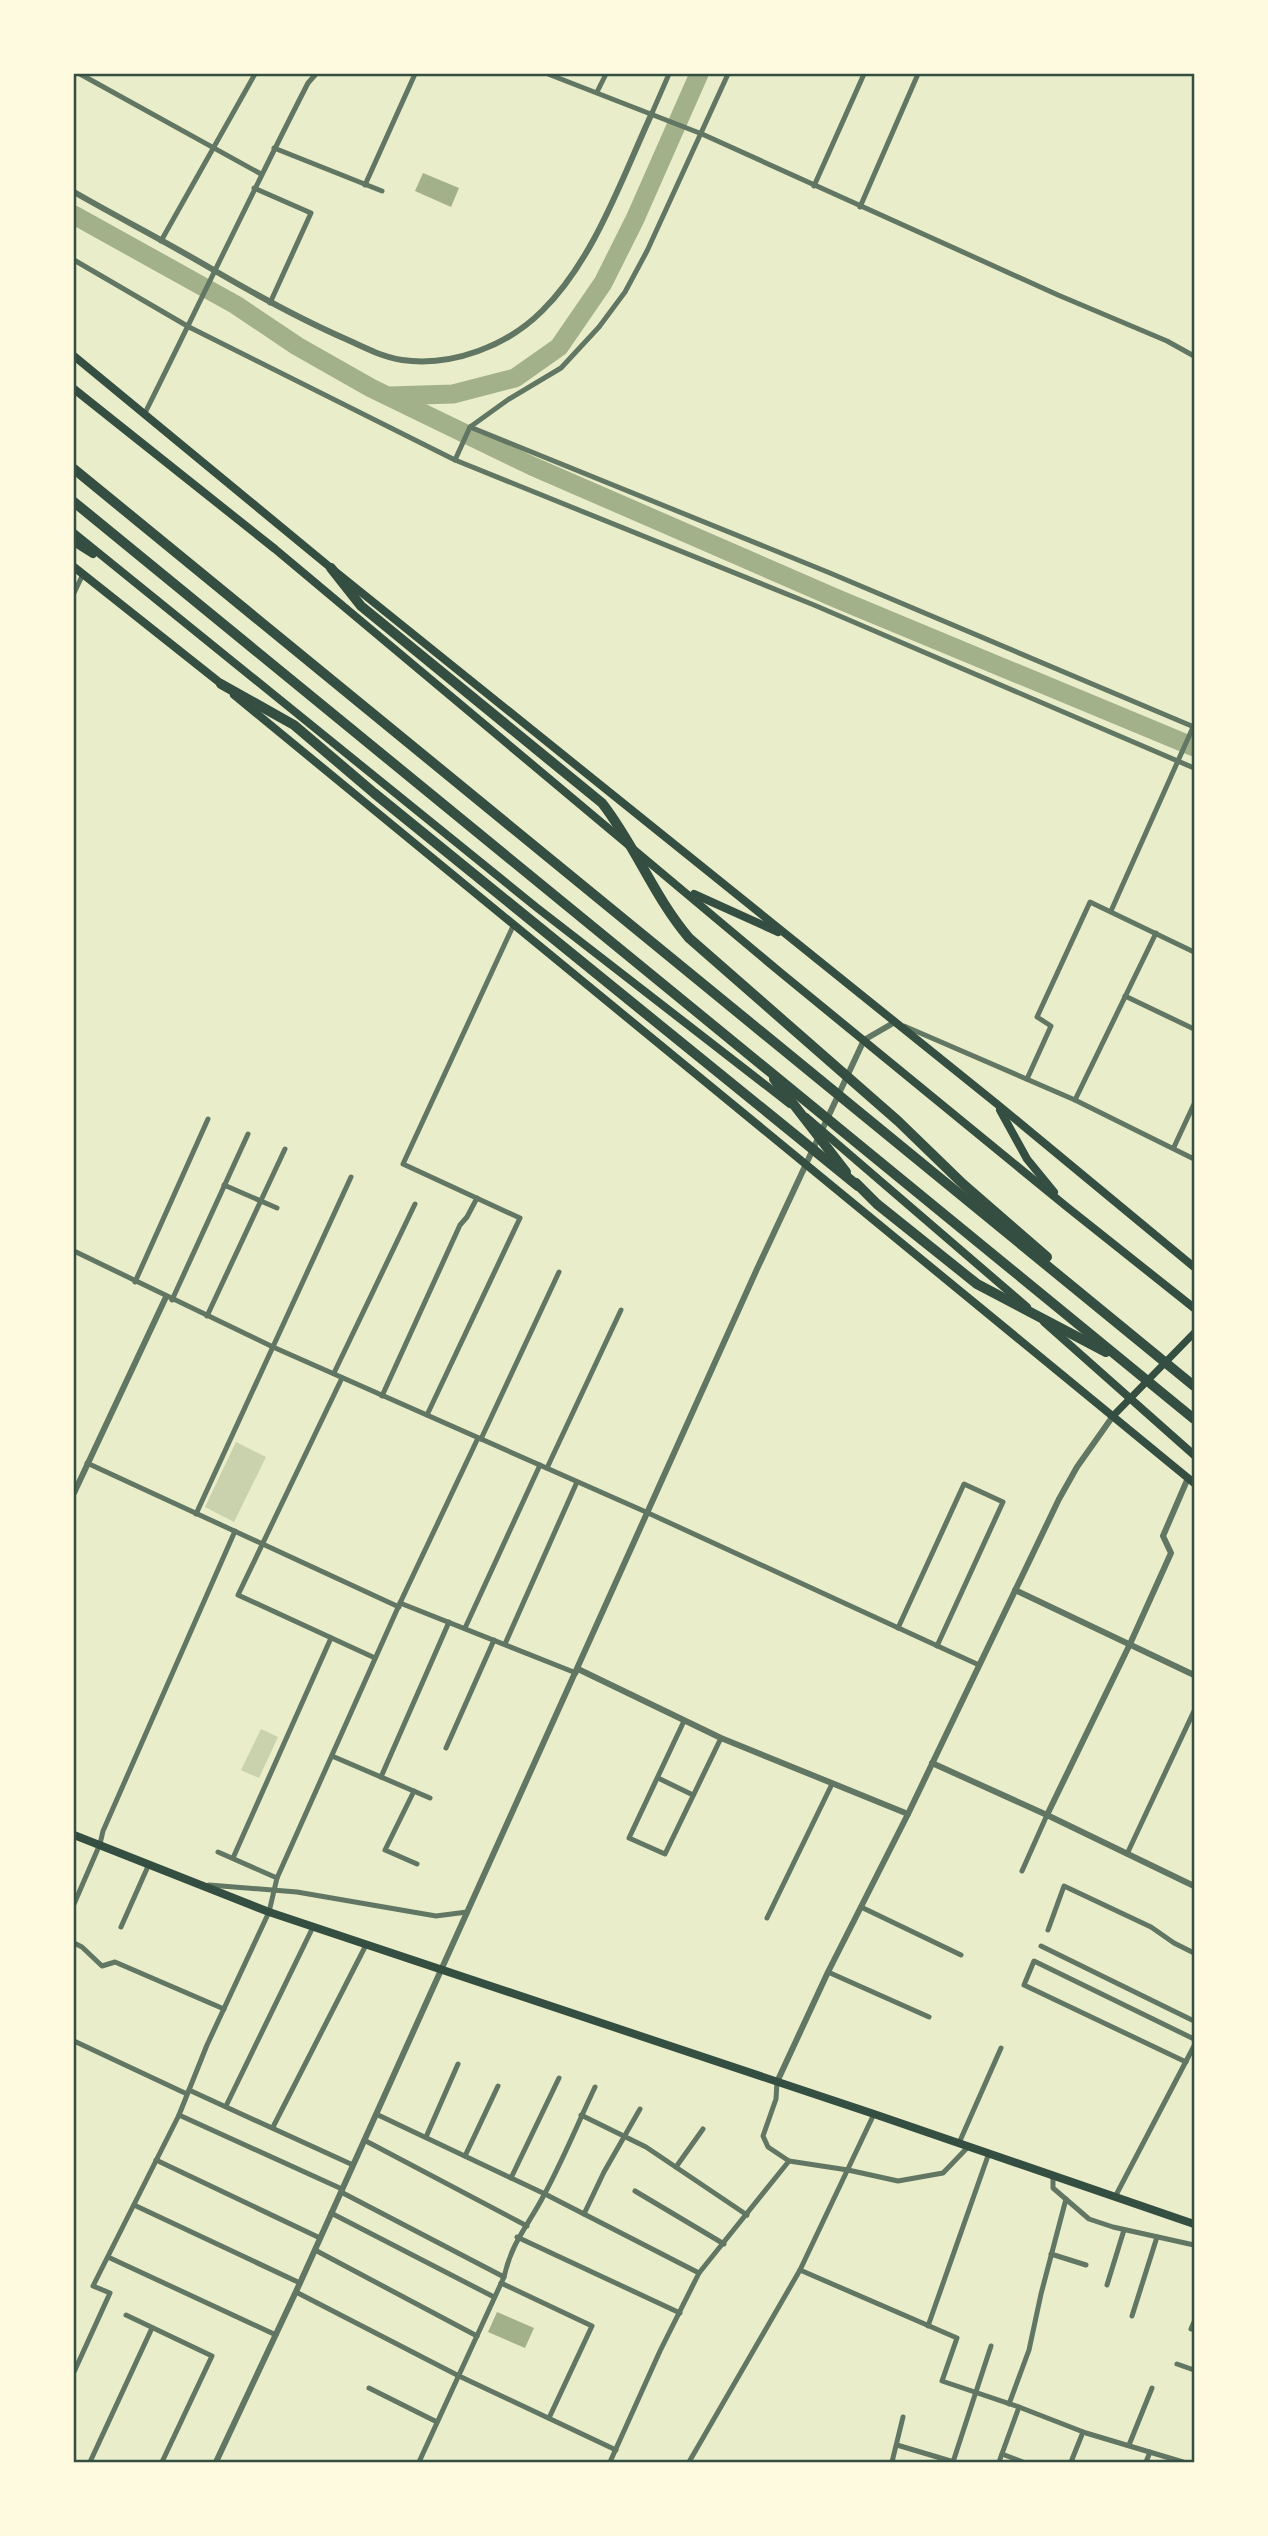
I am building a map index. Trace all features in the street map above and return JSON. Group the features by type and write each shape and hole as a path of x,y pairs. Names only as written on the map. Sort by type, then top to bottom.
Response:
{"highway":[{"path":"74,469 1195,1386"},
{"path":"74,502 1195,1419"},
{"path":"331,568 361,606 602,803 614,818 670,916 689,938 898,1121 963,1184 1124,1328"},
{"path":"221,684 294,725 976,1284 1125,1362"},
{"path":"763,1065 858,1186"}],"main road":[{"path":"74,356 331,568 997,1104 1195,1267"},
{"path":"74,389 275,549 863,1040 1195,1308"},
{"path":"74,533 536,907 822,1129 1195,1455"},
{"path":"74,542 122,573"},
{"path":"74,566 1191,1480"},
{"path":"685,890 790,938"},
{"path":"997,1104 1027,1159 1067,1207"},
{"path":"1113,1416 1195,1333"},
{"path":"74,1835 269,1912 1195,2224"}],"street":[{"path":"80,74 261,174"},
{"path":"161,241 255,74"},
{"path":"145,413 274,148 308,83 316,74"},
{"path":"365,185 415,74"},
{"path":"548,74 560,76 702,134 860,207 1167,341 1195,356"},
{"path":"597,92 606,74"},
{"path":"74,192 270,303 378,354 401,360 440,360 466,355 509,337 543,311 560,291 606,215 669,74"},
{"path":"455,460 470,427 509,399 561,368 599,327 625,292 647,251 728,74"},
{"path":"814,186 864,74"},
{"path":"860,207 918,74"},
{"path":"274,148 382,191"},
{"path":"254,188 312,213 270,303"},
{"path":"74,260 189,327 455,460 814,605 1195,768"},
{"path":"470,427 830,573 1194,726 1111,911"},
{"path":"74,593 83,574"},
{"path":"1027,1079 1051,1026 1037,1017 1090,902 1195,952"},
{"path":"427,1415 520,1218 403,1164 514,924"},
{"path":"1075,1100 1156,933"},
{"path":"1125,996 1195,1029"},
{"path":"216,2462 296,2292 577,1671 646,1512 863,1040 895,1022 1075,1100 1195,1158"},
{"path":"1174,1147 1195,1104"},
{"path":"135,1282 208,1119"},
{"path":"74,1493 248,1134"},
{"path":"207,1316 285,1149"},
{"path":"197,1514 351,1177"},
{"path":"224,1185 277,1208"},
{"path":"382,1396 460,1225 477,1198"},
{"path":"334,1373 415,1203"},
{"path":"74,1251 273,1347 646,1512 979,1665"},
{"path":"74,2372 110,2293 93,2286 179,2115 269,1912 277,1878 375,1658 559,1272"},
{"path":"547,1468 621,1310"},
{"path":"342,1378 238,1595 375,1658"},
{"path":"969,2146 943,2172 898,2181 848,2169 789,2161 768,2147 763,2136 776,2099 778,2082 828,1972 1077,1467 1113,1416"},
{"path":"87,1463 399,1605 577,1671 721,1738 908,1814"},
{"path":"465,1628 540,1465"},
{"path":"1022,1871 1171,1553 1163,1536 1191,1480"},
{"path":"505,1644 577,1482"},
{"path":"898,1628 964,1484 974,1488 1003,1502 937,1646"},
{"path":"74,1904 103,1831 235,1531"},
{"path":"1015,1590 1195,1675"},
{"path":"381,1777 449,1622"},
{"path":"233,1858 331,1638"},
{"path":"446,1748 494,1640"},
{"path":"1127,1854 1195,1711"},
{"path":"684,1721 629,1838 665,1854 721,1738"},
{"path":"332,1756 430,1798"},
{"path":"932,1763 1195,1886"},
{"path":"658,1778 694,1795"},
{"path":"767,1918 832,1784"},
{"path":"414,1791 385,1850 417,1864"},
{"path":"218,1852 277,1878"},
{"path":"121,1927 149,1864"},
{"path":"199,1885 298,1892 429,1915 467,1912"},
{"path":"1048,1930 1065,1886 1151,1927 1174,1943 1195,1952"},
{"path":"861,1908 961,1955"},
{"path":"226,2106 313,1927"},
{"path":"74,1943 102,1966 116,1962 224,2009"},
{"path":"273,2127 366,1945"},
{"path":"1041,1945 1195,2021"},
{"path":"1186,2062 1024,1985 1034,1961 1195,2039"},
{"path":"828,1972 929,2017"},
{"path":"74,2040 353,2165"},
{"path":"1115,2197 1195,2046"},
{"path":"960,2143 1002,2049"},
{"path":"426,2137 458,2064"},
{"path":"511,2178 559,2078"},
{"path":"465,2156 498,2086"},
{"path":"419,2462 502,2280 517,2237 527,2226 545,2194 595,2087"},
{"path":"584,2214 604,2172 640,2109"},
{"path":"376,2114 545,2194 699,2273"},
{"path":"689,2462 800,2270 874,2114"},
{"path":"179,2115 342,2190 502,2280 592,2326 549,2418"},
{"path":"581,2115 646,2147 747,2215"},
{"path":"676,2167 703,2129"},
{"path":"364,2140 527,2226"},
{"path":"928,2326 989,2153"},
{"path":"156,2160 320,2238"},
{"path":"610,2462 699,2273 789,2161"},
{"path":"1053,2176 1053,2188 1089,2219 1124,2230 1195,2245"},
{"path":"635,2191 724,2244"},
{"path":"1009,2403 1029,2350 1066,2199"},
{"path":"134,2205 300,2283"},
{"path":"331,2213 494,2297"},
{"path":"1107,2285 1124,2230"},
{"path":"517,2237 680,2313"},
{"path":"1132,2316 1157,2238"},
{"path":"315,2250 477,2336"},
{"path":"1051,2253 1086,2265"},
{"path":"108,2257 276,2335"},
{"path":"800,2270 957,2338 942,2381 1009,2403 1083,2432 1183,2462"},
{"path":"296,2292 459,2376 616,2450"},
{"path":"126,2315 212,2356 162,2462"},
{"path":"1191,2329 1195,2322"},
{"path":"90,2462 152,2328"},
{"path":"897,2445 935,2460 954,2462 991,2346"},
{"path":"1177,2364 1195,2370"},
{"path":"369,2388 438,2422"},
{"path":"1129,2445 1152,2388"},
{"path":"999,2462 1019,2407"},
{"path":"892,2462 903,2417"},
{"path":"1071,2462 1083,2432"},
{"path":"1146,2462 1150,2452"},
{"path":"1002,2454 1023,2462"}],"shaded area":[{"path":"423,173 459,188 451,207 415,191"},
{"path":"236,1442 266,1457 234,1522 205,1507"},
{"path":"261,1729 278,1737 259,1778 241,1770"},
{"path":"497,2312 534,2328 525,2348 488,2332"}],"waterway":[{"path":"390,396 453,394 515,378 559,347 603,283 635,219 699,74"},
{"path":"74,215 236,305 297,346 371,388 532,466 840,600 1194,747"}]}
